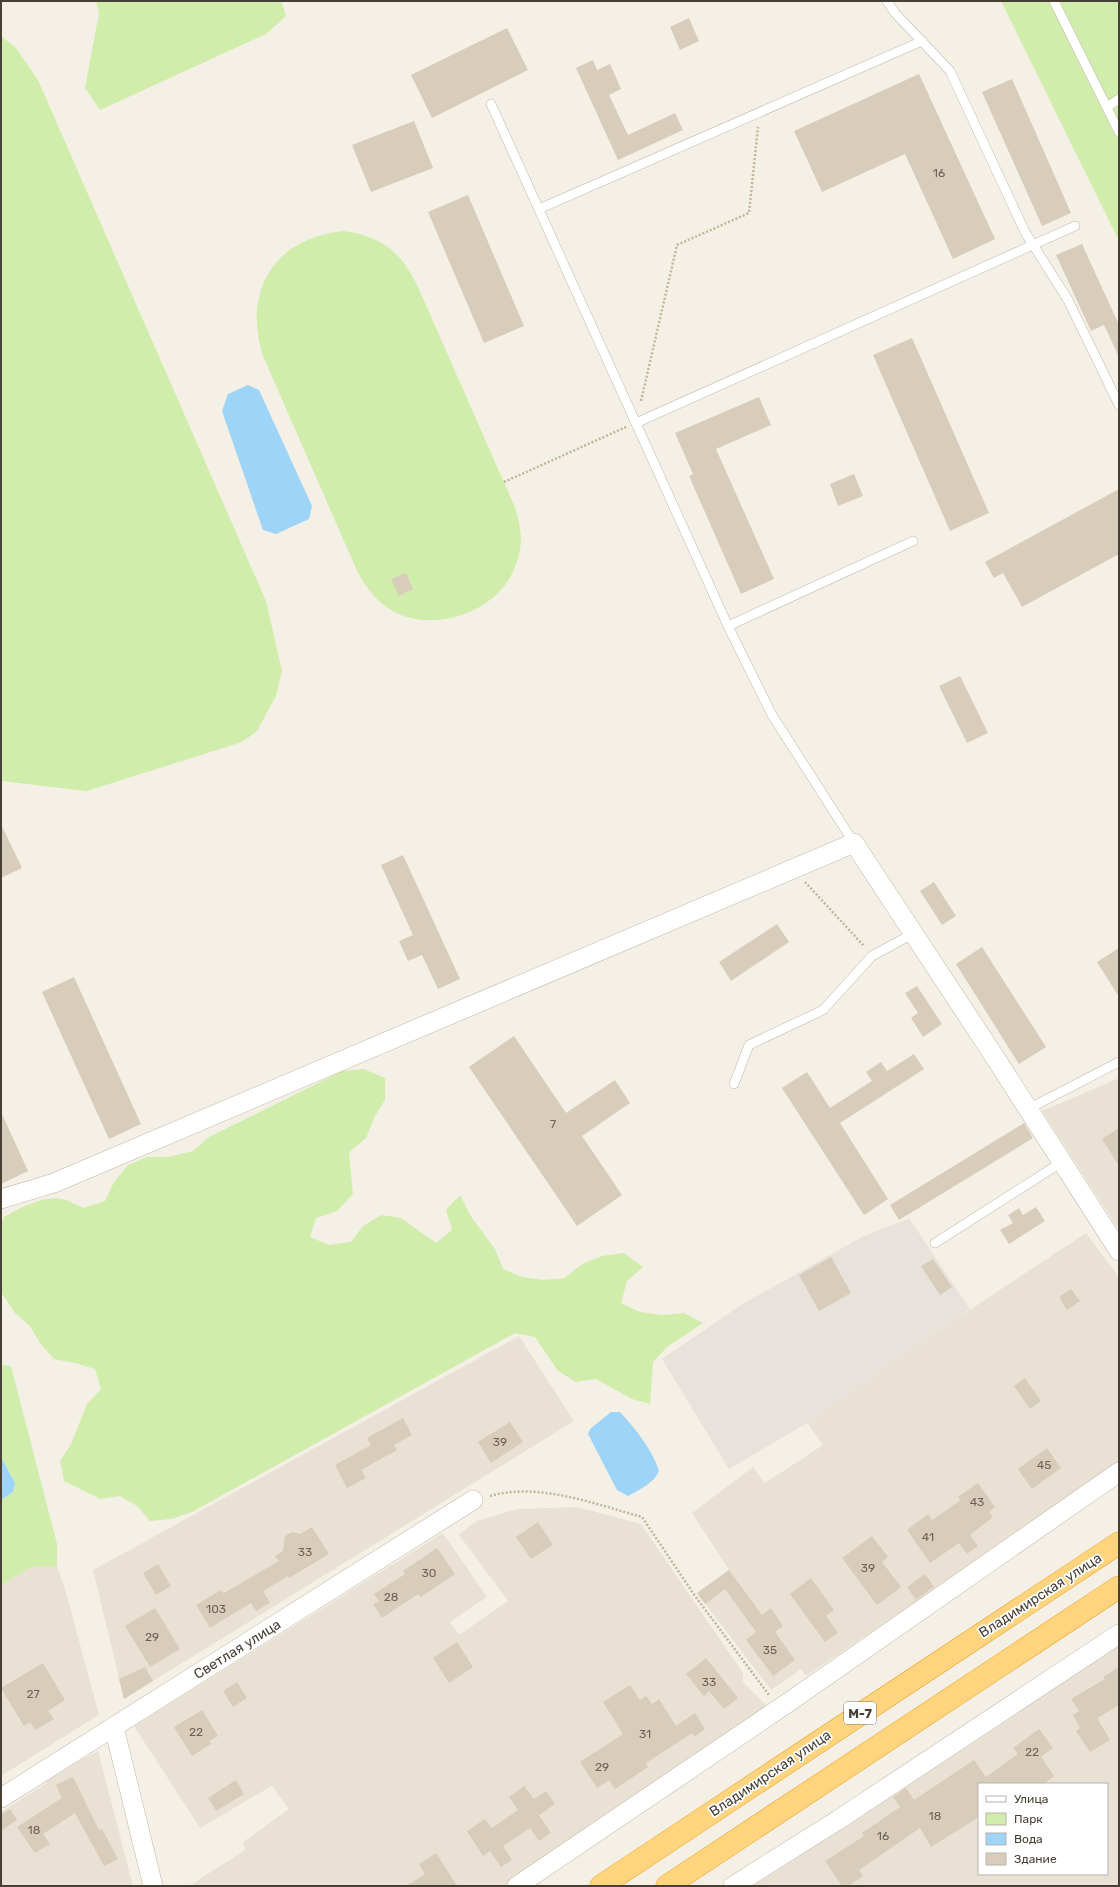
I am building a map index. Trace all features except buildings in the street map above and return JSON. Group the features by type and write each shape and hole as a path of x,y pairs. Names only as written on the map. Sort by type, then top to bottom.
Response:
{"highway":[{"name":"Владимирская улица","path":"601,1886 1119,1543"},
{"name":"М-7","path":"667,1886 1119,1587"}],"street":[{"path":"1,1199 54,1183 854,843 914,933 1119,1251"},
{"path":"518,1886 789,1702 1119,1472"},
{"name":"Светлая улица","path":"1,1798 473,1500"},
{"path":"732,1886 838,1820 1119,1634"},
{"path":"114,1727 153,1886"}],"lane":[{"path":"887,1 895,13 950,71 1025,232 1068,300 1119,406"},
{"path":"1054,1 1119,132"},
{"path":"539,209 922,41"},
{"path":"1107,107 1119,99"},
{"path":"491,104 728,626 772,715 854,843"},
{"path":"636,422 1075,226"},
{"path":"728,626 912,541"},
{"path":"734,1084 749,1045 823,1010 872,956 914,933"},
{"path":"1028,1109 1119,1062"},
{"path":"935,1243 1062,1162"}],"path":[{"path":"504,482 636,422 678,245 749,212 759,112"},
{"path":"792,869 872,956"},
{"path":"473,1500 505,1491 533,1491 578,1500 642,1516 695,1596 773,1700 789,1702"}],"shaded area":[{"path":"1119,1078 1119,1230 1042,1111"},
{"path":"909,1218 970,1309 915,1346 807,1423 729,1469 662,1359 741,1305 862,1237"},
{"path":"1086,1233 1119,1277 1119,1463 806,1676 801,1669 771,1690 697,1593 729,1570 692,1513 753,1467 765,1483 823,1445 807,1423 915,1346"},
{"path":"519,1336 574,1421 124,1699 93,1570"},
{"path":"577,1507 641,1524 743,1673 743,1682 767,1706 510,1886 189,1886 245,1850 243,1842 289,1809 272,1786 200,1828 134,1726 443,1533 487,1597 450,1622 459,1635 508,1601 459,1535 476,1521 518,1509"},
{"path":"57,1566 66,1592 99,1715 1,1776 1,1585 31,1567"},
{"path":"1119,1642 1119,1886 746,1886"},
{"path":"98,1751 133,1886 1,1886 1,1812 45,1784 49,1777"}],"green space":[{"path":"96,1 279,1 282,3 286,16 266,34 100,110 85,88 99,13"},
{"path":"1001,1 1119,1 1119,241"},
{"path":"1,36 16,48 38,80 266,601 282,671 276,696 257,731 242,742 87,791 1,781"},
{"path":"344,231 370,237 380,242 397,255 412,275 514,505 520,527 521,541 517,561 512,574 500,591 490,600 464,614 435,620 420,620 406,617 387,607 369,590 358,573 263,356 258,332 257,310 261,289 270,271 283,256 299,244 320,235"},
{"path":"364,1069 385,1078 385,1100 374,1118 366,1138 349,1152 353,1194 337,1211 316,1218 310,1237 329,1245 351,1242 363,1226 381,1215 401,1218 436,1243 452,1230 446,1210 460,1195 470,1215 495,1249 503,1269 522,1277 543,1280 565,1278 582,1264 602,1256 624,1253 643,1267 627,1281 621,1303 640,1312 662,1315 684,1313 703,1323 667,1347 653,1362 650,1404 632,1399 596,1379 576,1382 558,1371 535,1337 515,1333 192,1512 171,1519 150,1521 137,1506 120,1496 100,1499 64,1481 60,1461 71,1444 87,1404 101,1389 95,1369 54,1359 40,1343 30,1326 15,1313 1,1292 1,1225 4,1217 34,1202 51,1198 66,1200 83,1208 105,1201 114,1182 128,1165 147,1157 169,1157 193,1151 209,1137 342,1071"},
{"path":"1,1365 11,1366 57,1544 57,1566 31,1567 1,1585 1,1500 13,1492 15,1483 1,1457"}],"water":[{"path":"248,385 259,390 312,506 309,519 276,534 263,530 222,411 228,394"},
{"path":"611,1412 620,1412 631,1425 648,1447 659,1471 650,1483 628,1496 617,1490 588,1434 590,1429"},
{"path":"1,1457 15,1483 13,1492 1,1500"}]}
